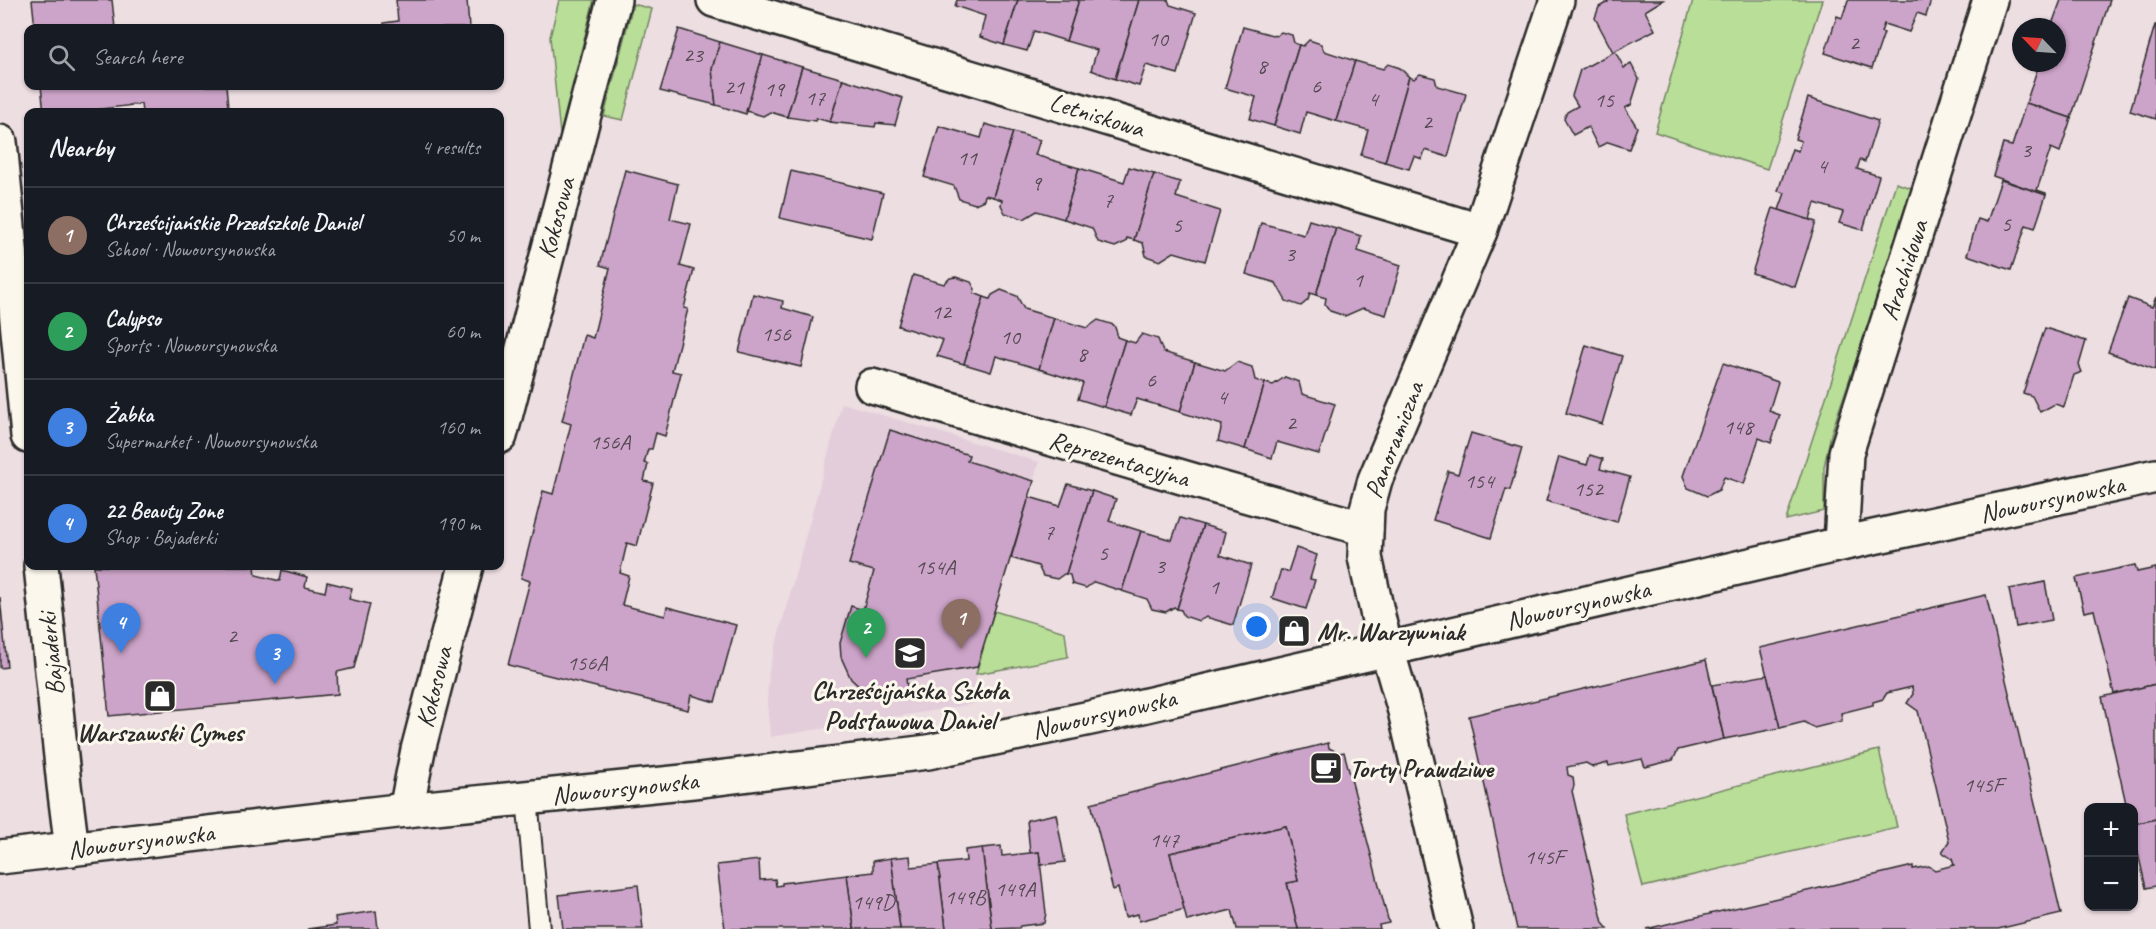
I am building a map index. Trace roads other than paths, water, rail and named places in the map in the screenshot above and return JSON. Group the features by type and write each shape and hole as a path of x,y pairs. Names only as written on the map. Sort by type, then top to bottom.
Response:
{"street":[{"name":"Kokosowa","path":"504,421 614,0"},
{"name":"Letniskowa","path":"714,0 1480,231"},
{"name":"Panoramiczna","path":"1456,929 1405,711 1387,649 1365,557 1367,509 1375,480 1480,231 1557,0"},
{"name":"Arachidowa","path":"1841,544 1846,453 1990,0"},
{"path":"0,142 24,394"},
{"name":"Reprezentacyjna","path":"872,386 1204,484 1366,529"},
{"name":"Nowoursynowska","path":"0,857 406,810 693,781 928,752 1095,717 1841,544 2156,476"},
{"name":"Bajaderki","path":"41,570 63,785 72,849"},
{"name":"Kokosowa","path":"406,810 418,750 465,570"}],"lane":[{"path":"527,798 540,929"}],"place":[{"name":"Mr. Warzywniak","path":"1294,631"},
{"name":"Chrześcijańskie Przedszkole Daniel","path":"961,649"},
{"name":"22 Beauty Zone","path":"121,653"},
{"name":"Chrześcijańska Szkoła Podstawowa Daniel","path":"910,653"},
{"name":"Calypso","path":"866,658"},
{"name":"Żabka","path":"275,684"},
{"name":"Warszawski Cymes","path":"160,696"},
{"name":"Torty Prawdziwe","path":"1326,768"}]}
